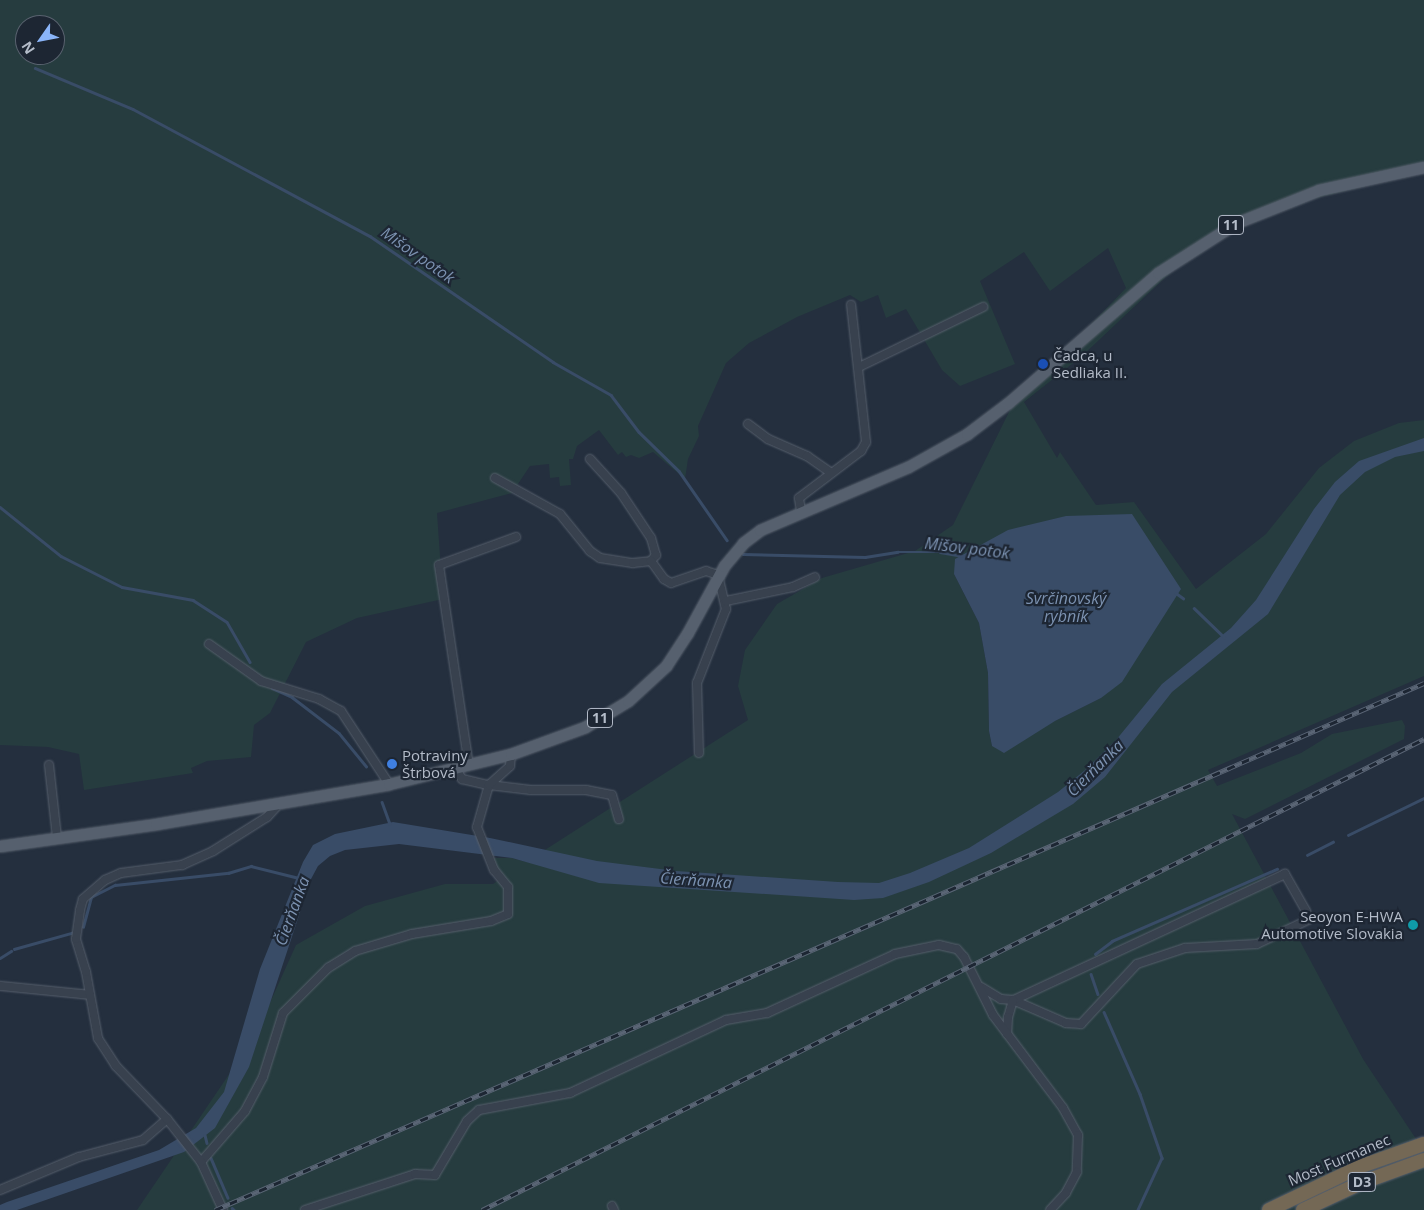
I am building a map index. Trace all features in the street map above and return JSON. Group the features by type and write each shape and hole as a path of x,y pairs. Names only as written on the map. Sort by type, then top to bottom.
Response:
{"highway":[{"name":"Most Furmanec","path":"1269,1210 1359,1167 1424,1144"},
{"name":"Most Furmanec","path":"1303,1210 1362,1183 1424,1160"}],"main road":[{"name":"11","path":"0,846 278,804 388,784 469,766 511,754 585,727 642,690 666,666 682,644 718,575 734,552 754,534 802,511 894,474 967,434 1008,403 1158,273 1224,229 1270,207 1319,190 1424,167"}],"street":[{"path":"802,511 799,498 861,450 866,442 851,305"},
{"path":"859,367 983,307"},
{"path":"748,424 768,439 807,456 831,473"},
{"path":"495,478 560,514 590,550 600,558 632,563 651,561 656,555 651,538 621,493 590,459"},
{"path":"469,766 439,565 516,537"},
{"path":"651,561 664,579 672,583 706,571 718,575 726,601 717,635 697,683 699,753"},
{"path":"726,601 793,586 815,577"},
{"path":"210,644 261,681 319,699 341,711 388,784"},
{"path":"201,1162 245,1111 263,1077 283,1014 328,968 355,951 412,934 491,921 508,914 508,887 494,870 476,827 489,785 510,766 511,754"},
{"path":"49,765 57,838"},
{"path":"456,769 462,779 489,785 531,790 564,788 612,796 620,819"},
{"path":"224,1210 201,1162 169,1121 116,1066 98,1038 90,995 76,939 83,899 92,890 121,873 182,865 213,851 267,818 278,804"},
{"path":"979,986 1001,999 1013,1000 1066,1023 1081,1024 1137,964 1186,948 1257,944 1308,920 1306,911 1285,874 1013,1000 1008,1017 1008,1036"},
{"path":"305,1210 415,1174 435,1175 467,1121 480,1110 570,1093 726,1020 767,1013 894,954 930,946 948,946 964,957 993,1015 1063,1108 1078,1135 1077,1172 1066,1194 1050,1210"},
{"path":"0,986 90,995"},
{"path":"0,1190 87,1154 143,1140 169,1121"}],"green space":[{"path":"0,0 1424,0 1424,172 1296,203 1246,223 1187,257 1082,356 1024,402 1057,458 1060,452 1096,505 1134,502 1196,589 1266,534 1319,468 1354,441 1399,423 1424,420 1424,676 1208,770 1217,786 1301,753 1332,734 1402,720 1405,726 1404,739 1245,819 1232,814 1363,1059 1424,1151 1424,1210 137,1210 255,1036 296,945 365,906 445,884 493,884 503,877 492,858 512,858 526,862 748,720 738,686 745,650 777,604 822,578 915,551 953,525 1012,406 1126,288 1108,248 1050,291 1024,252 980,281 1015,364 960,386 942,370 906,309 886,318 878,295 861,302 850,295 797,317 749,343 726,363 698,426 699,436 688,459 685,479 653,452 639,458 631,455 626,457 622,452 618,455 599,430 577,446 573,459 569,459 571,485 560,486 559,477 550,478 549,464 530,466 512,493 437,513 443,599 357,618 306,642 270,713 254,725 251,757 207,761 191,768 193,773 84,790 79,754 48,747 0,745","holes":["954,574 1101,698 1055,721 992,746 989,731 988,673 979,623"]}],"water":[{"name":"Čierňanka","path":"1424,438 1424,451 1395,457 1365,472 1340,495 1268,614 1172,692 1105,777 1073,804 991,853 929,882 883,898 854,900 599,883 512,858 399,844 345,850 330,856 318,866 311,879 249,1067 215,1128 184,1152 17,1210 0,1210 0,1205 7,1202 159,1150 196,1128 224,1092 260,969 303,862 313,845 335,834 393,822 490,838 597,861 676,871 879,883 910,873 969,848 1058,792 1084,771 1116,740 1162,684 1231,628 1256,600 1314,509 1335,482 1359,461"},
{"name":"Svrčinovský rybník","path":"1132,514 1181,589 1122,682 1101,698 1055,721 1004,753 992,746 989,731 988,673 979,623 954,574 955,559 1008,530 1066,516"}],"waterway":[{"name":"Mišov potok","path":"35,68 133,109 370,236 553,362 611,395 639,432 679,471 727,540"},
{"path":"0,507 61,556 122,587 193,600 227,622 250,662"},
{"name":"Mišov potok","path":"743,554 865,557 898,552 940,552 963,556"},
{"name":"Mišov potok","path":"1176,593 1183,598"},
{"name":"Mišov potok","path":"1194,608 1224,637"},
{"path":"272,688 292,697 339,733 366,766"},
{"path":"1348,835 1424,798"},
{"path":"382,802 390,824"},
{"path":"1307,855 1333,842"},
{"name":"Čierňanka","path":"83,927 91,897 115,885 228,873 251,866 299,878"},
{"path":"1095,954 1112,941 1277,869"},
{"path":"14,949 75,932"},
{"path":"0,958 11,951"},
{"path":"1091,974 1098,994"},
{"path":"1104,1012 1140,1094 1162,1158 1138,1210"},
{"path":"205,1135 207,1143"},
{"path":"211,1158 228,1198"}],"railway":[{"path":"215,1210 1424,683"},
{"path":"482,1210 1424,739"}],"place":[{"name":"Čadca, u Sedliaka II.","path":"1043,364"},
{"name":"Potraviny Štrbová","path":"392,764"},
{"name":"Seoyon E-HWA Automotive Slovakia","path":"1413,925"}]}
